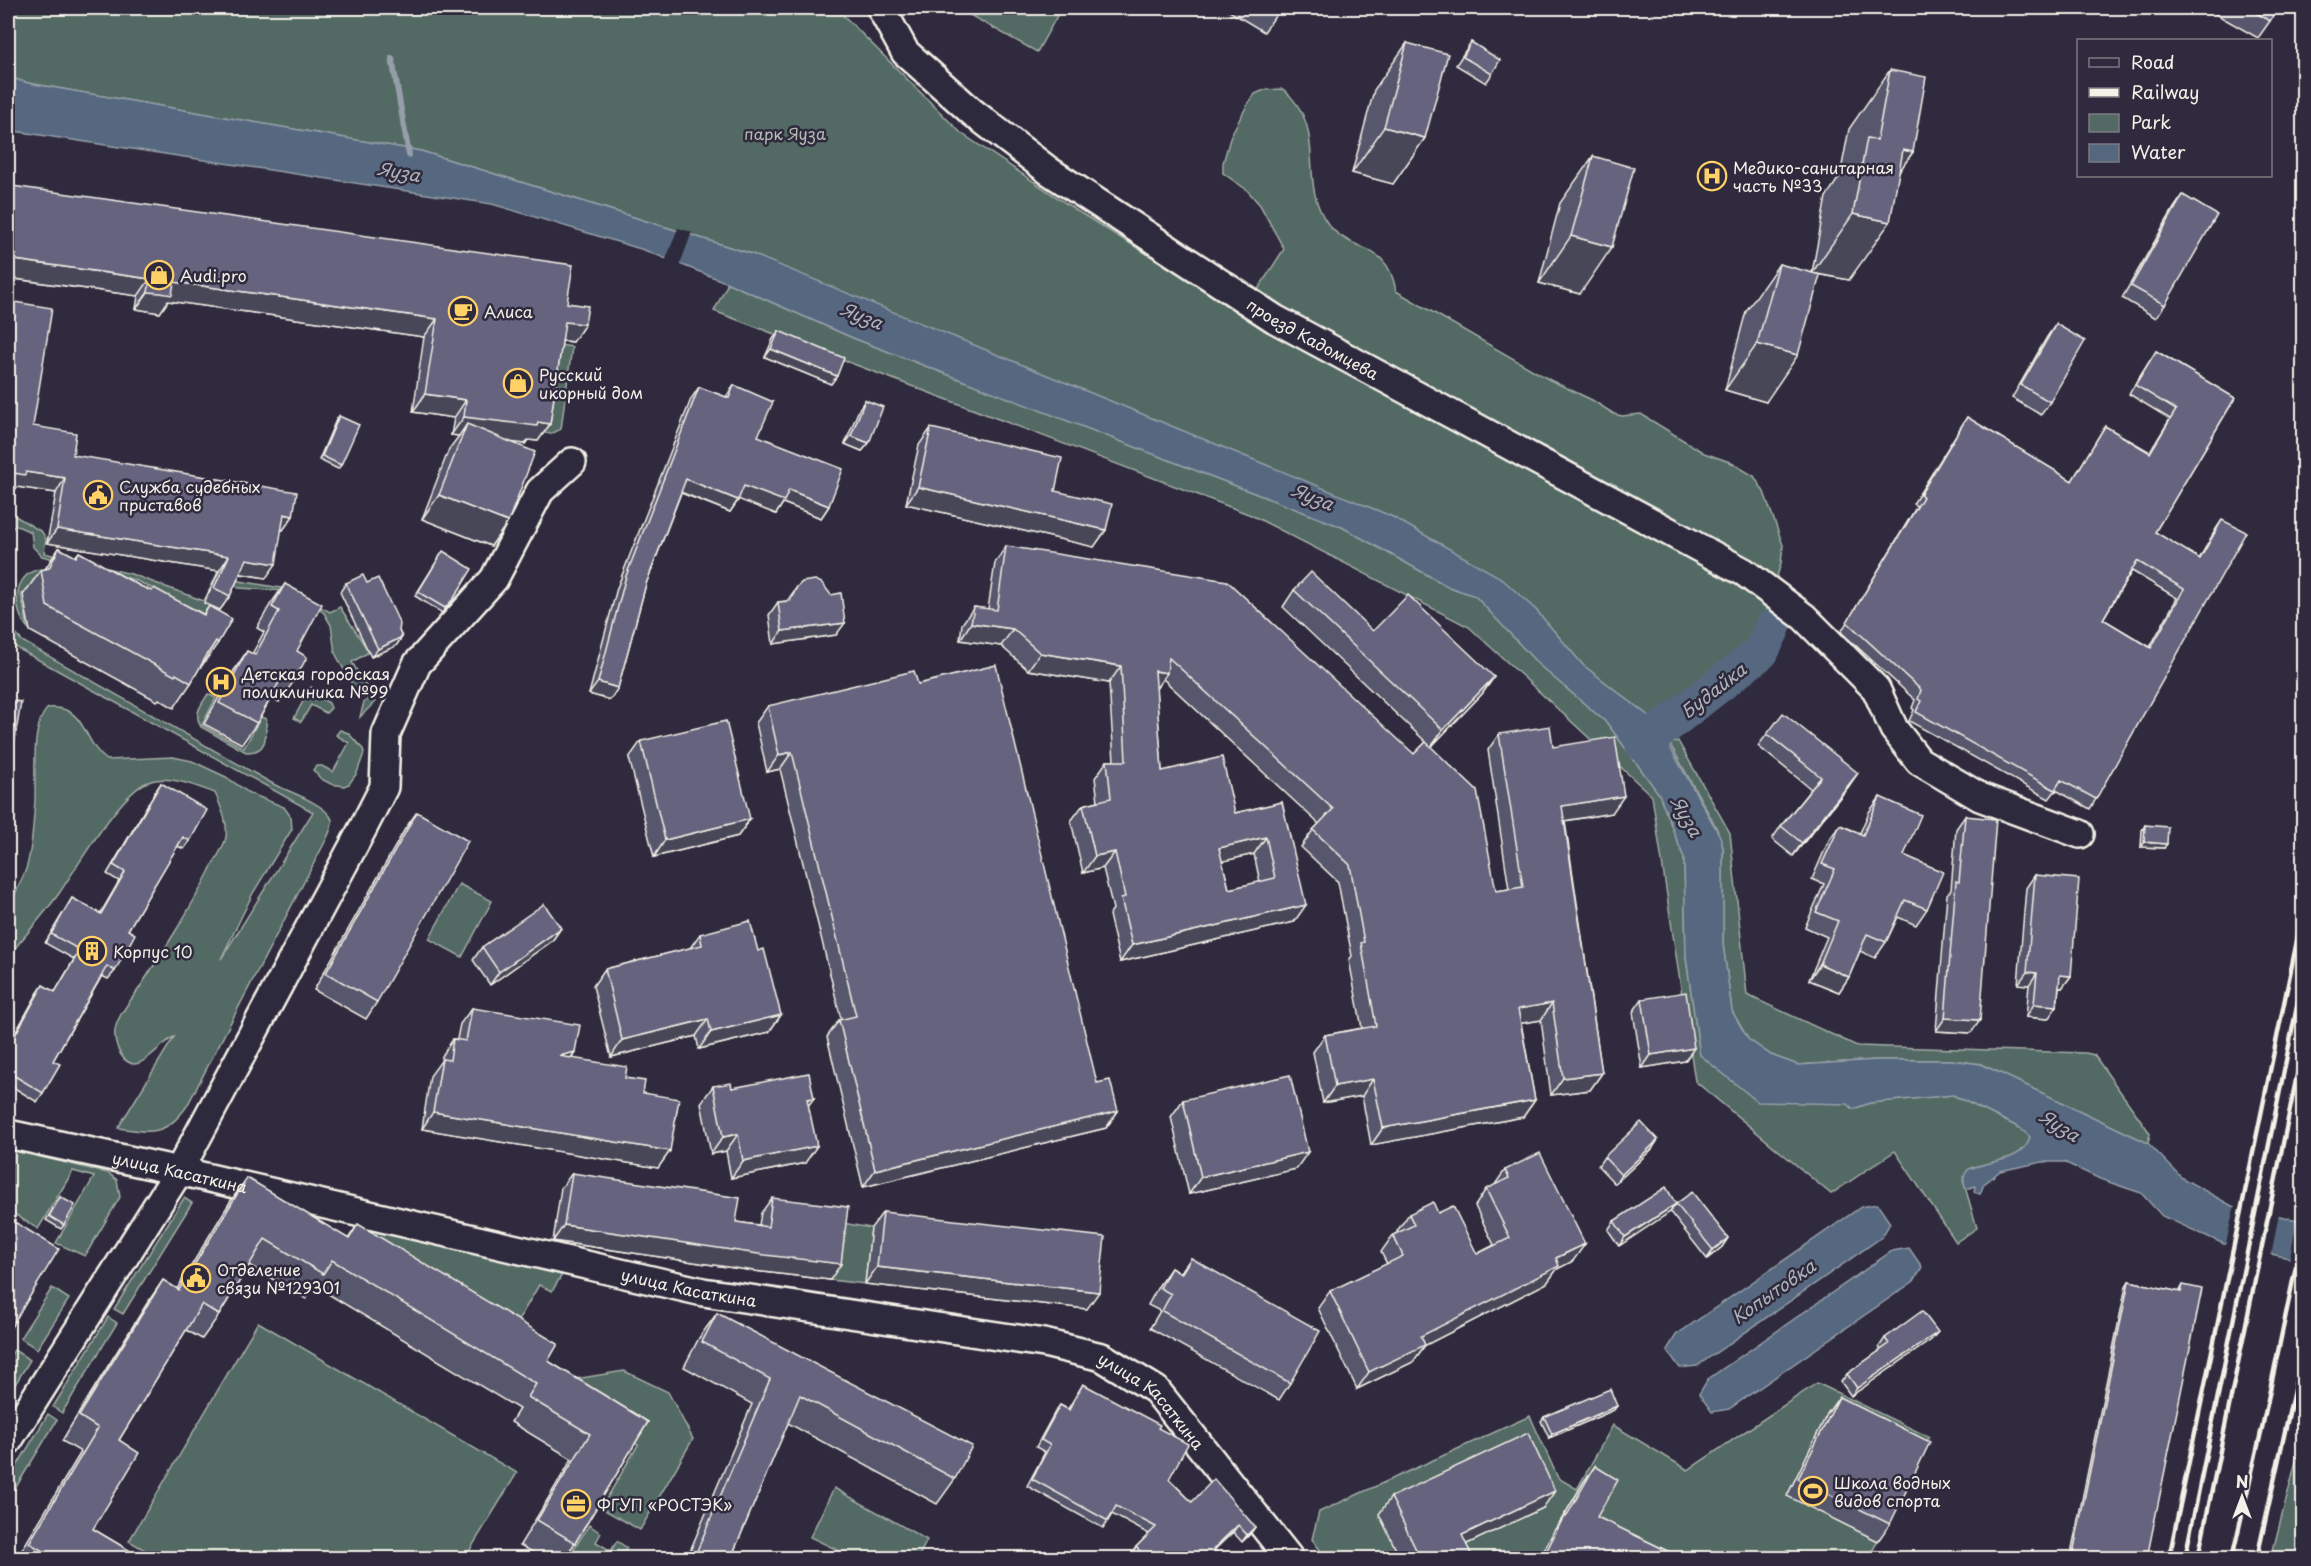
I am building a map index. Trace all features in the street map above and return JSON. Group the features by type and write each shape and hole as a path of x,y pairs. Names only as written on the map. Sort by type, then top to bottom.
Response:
{"street":[{"name":"проезд Кадомцева","path":"880,8 905,52 972,112 1049,171 1275,319 1744,572 1794,609 1876,689 1894,729 1919,761 1980,797 2080,834"},
{"path":"8,1441 179,1171 384,787 386,734 417,664 494,579 540,491 572,462"},
{"name":"улица Касаткина","path":"8,1134 179,1171 703,1292 1044,1342 1102,1357 1156,1390 1289,1558"}],"green space":[{"name":"парк Яуза","path":"8,8 836,8 961,133 1082,214 1194,283 1235,302 1257,291 1284,249 1260,205 1247,190 1223,173 1223,163 1231,135 1255,94 1264,90 1283,89 1297,105 1305,121 1314,190 1319,207 1328,224 1337,234 1377,255 1391,274 1396,291 1550,380 1592,400 1614,414 1622,416 1641,414 1704,453 1730,462 1754,476 1764,492 1783,545 1781,563 1756,647 1655,721 1583,665 1536,610 752,254 421,151 28,83 8,77"},
{"path":"960,8 1045,8 1058,14 1037,52"},
{"path":"728,283 853,338 1342,527 1449,587 1475,595 1539,665 1607,723 1659,794 1684,858 1686,958 1700,1055 1849,1104 1853,1109 1870,1103 1953,1095 2020,1128 2031,1137 2021,1152 1969,1169 1963,1180 1977,1228 1956,1242 1895,1151 1831,1194 1695,1081 1652,796 1469,627 1251,515 714,311"},
{"path":"552,344 572,347 561,429 551,434 539,432"},
{"path":"12,514 42,532 46,539 44,553 131,574 204,601 218,572 234,580 287,589 330,612 340,607 369,652 352,662 375,702 360,717 364,702 368,700 362,689 356,692 335,653 331,625 324,613 315,606 285,591 239,588 233,584 223,606 216,612 204,614 135,580 42,556 33,547 31,532 15,525 8,536 8,523"},
{"path":"41,569 28,592 21,594 28,628 19,612 18,594 24,578 31,572"},
{"path":"8,625 22,641 275,785 316,804 329,814 332,820 327,838 187,1106 172,1123 157,1130 140,1131 118,1128 174,1037 143,1061 133,1064 120,1054 115,1037 116,1026 123,1010 184,917 221,849 226,835 224,817 215,793 191,784 164,779 148,782 137,789 113,815 54,900 8,957 6,931 9,909 26,869 31,844 35,801 36,738 42,716 48,708 70,712 83,726 92,744 107,760 173,757 192,761 226,777 249,793 284,807 291,817 292,829 253,893 221,959 313,812 8,643"},
{"path":"311,687 318,691 316,696 329,703 331,708 326,713 311,705 301,722 294,718"},
{"path":"208,694 216,698 202,725 244,748 261,717 266,719 264,742 258,750 246,752 201,727 198,714"},
{"path":"340,730 348,733 364,753 357,773 349,784 344,786 331,784 321,779 313,770 316,766 322,766 333,772 349,743 336,735"},
{"path":"1678,741 1730,833 1747,995 1857,1046 2094,1055 2147,1129 2150,1134 2148,1143 1981,1064 1951,1060 1877,1060 1798,1065 1771,1055 1748,1039 1732,1011 1723,944 1723,847 1716,827 1670,744"},
{"path":"459,884 492,901 462,957 429,939"},
{"path":"8,1149 108,1173 117,1180 120,1197 85,1256 56,1243 94,1177 73,1171 38,1229 8,1210"},
{"path":"184,1198 192,1203 123,1314 114,1309"},
{"path":"837,1222 871,1228 865,1284 830,1280"},
{"path":"380,1227 562,1275 552,1291 539,1285 512,1331 368,1249"},
{"path":"52,1288 69,1299 37,1349 20,1338"},
{"path":"108,1317 117,1323 62,1413 53,1407"},
{"path":"258,1322 517,1473 465,1558 159,1558 129,1541"},
{"path":"14,1350 30,1360 8,1396 8,1360"},
{"path":"624,1371 668,1392 693,1439 640,1530 601,1508 638,1445 542,1390 545,1384"},
{"path":"1817,1383 1929,1437 1869,1558 1326,1558 1312,1539 1319,1512 1530,1416 1558,1478 1577,1489 1613,1425 1688,1470"},
{"path":"48,1414 57,1420 8,1500 8,1481"},
{"path":"2303,1434 2303,1558 2271,1558"},
{"path":"834,1488 927,1540 918,1558 854,1558 810,1537"},
{"path":"589,1525 601,1533 596,1542 611,1551 617,1541 627,1548 620,1558 568,1558"}],"water":[{"name":"Яуза","path":"8,77 28,83 421,151 752,254 1391,516 1501,578 1536,610 1583,665 1655,721 1720,836 1723,848 1723,944 1732,1011 1748,1039 1771,1055 1798,1065 1877,1060 1951,1060 1981,1064 2148,1143 2182,1178 2232,1206 2303,1221 2303,1261 2224,1244 2162,1216 2141,1193 2100,1179 2064,1162 2042,1162 2000,1171 1984,1184 1980,1194 1974,1192 1975,1186 1966,1189 1964,1178 1969,1169 2014,1156 2027,1145 2030,1137 2020,1128 1953,1095 1870,1103 1853,1109 1848,1104 1758,1102 1700,1055 1686,957 1684,858 1659,794 1607,723 1539,665 1475,596 1449,587 1342,527 853,338 728,283 644,250 492,204 8,130"},
{"name":"Копытовка","path":"1877,1204 1890,1223 1882,1237 1697,1366 1680,1368 1667,1350 1676,1335 1861,1207"},
{"path":"1909,1248 1922,1267 1914,1281 1729,1409 1712,1412 1699,1394 1708,1379 1892,1251"}],"pier":[{"path":"678,228 692,232 679,267 665,262"},
{"path":"2235,1204 2279,1213 2271,1257 2225,1248"},
{"path":"2298,1216 2304,1217 2304,1264 2289,1261"}],"building":[{"path":"2247,8 2277,8 2270,21"},
{"path":"1471,42 1500,60 1492,74 1463,57"},
{"path":"1407,43 1448,54 1425,138 1384,127"},
{"path":"1890,70 1926,77 1913,152 1903,150 1890,222 1853,214 1867,138 1877,140"},
{"path":"1593,156 1634,168 1612,247 1571,236"},
{"path":"12,186 573,265 567,303 588,306 585,324 565,322 550,424 538,422 537,426 464,417 466,400 425,394 437,319 174,282 172,295 148,292 150,279 8,259 8,221"},
{"path":"2183,195 2217,215 2165,305 2131,286"},
{"path":"1779,264 1820,275 1798,355 1757,344"},
{"path":"8,301 52,308 33,426 76,433 73,455 297,492 293,516 284,514 276,564 247,559 230,596 214,588 229,556 57,529 65,478 26,472 25,475 8,472"},
{"path":"2056,324 2085,341 2050,402 2021,385"},
{"path":"779,331 844,358 837,376 771,349"},
{"path":"2156,351 2235,398 2155,532 2200,559 2222,520 2246,532 2096,799 2061,780 2055,790 1916,712 1921,701 1918,699 1921,690 1847,622 1923,497 1920,495 1967,417 2072,481 2105,426 2150,453 2176,410 2135,385","holes":["2137,561 2184,589 2151,648 2103,619"]},
{"path":"734,385 773,402 758,436 843,469 829,506 789,490 784,501 744,486 738,500 686,479 646,584 618,688 598,682 626,576 699,387 729,398"},
{"path":"865,400 883,407 869,443 851,436"},
{"path":"339,416 359,425 341,465 322,456"},
{"path":"467,424 535,452 508,522 439,495"},
{"path":"931,428 1062,458 1055,491 1112,504 1106,530 918,487"},
{"path":"1006,546 1227,581 1414,754 1426,742 1477,791 1496,891 1523,887 1499,734 1550,726 1553,747 1615,737 1624,796 1562,806 1602,1073 1563,1078 1552,1003 1518,1009 1535,1100 1383,1128 1373,1079 1335,1086 1325,1035 1376,1026 1350,865 1313,830 1333,809 1169,658 1167,673 1155,671 1162,771 1222,757 1235,813 1282,802 1306,905 1132,945 1121,898 1125,897 1115,852 1095,856 1083,805 1111,798 1107,761 1126,761 1121,666 1040,653 1013,629 971,623 974,607 997,610","holes":["1266,837 1275,878 1229,889 1219,848"]},
{"path":"59,548 76,557 79,552 140,586 152,591 154,588 204,615 209,606 232,619 191,683 47,606 41,570 49,568"},
{"path":"443,551 472,569 445,608 418,592"},
{"path":"1311,572 1373,631 1408,595 1494,677 1443,730 1294,590"},
{"path":"363,575 367,583 378,578 400,624 399,631 402,637 378,649 346,583"},
{"path":"815,580 822,583 831,595 841,593 845,623 782,631 778,602 790,601 802,582"},
{"path":"285,584 322,604 297,651 307,657 294,681 283,675 257,723 219,703 247,651 255,655 279,611 272,607"},
{"path":"996,665 1097,1083 1110,1080 1118,1111 875,1170 839,1020 856,1016 792,752 779,755 768,706 914,671 918,684"},
{"path":"8,700 21,702 11,763 8,762"},
{"path":"1783,713 1858,773 1802,843 1781,826 1821,777 1767,734"},
{"path":"726,721 750,819 665,840 641,741"},
{"name":"Корпус 10","path":"161,783 207,810 190,841 183,837 128,930 135,934 115,971 107,966 53,1061 60,1064 43,1093 8,1072 8,1048 43,985 55,992 80,950 51,934 72,898 101,914 125,872 113,865"},
{"path":"1880,797 1921,815 1904,855 1943,872 1927,909 1905,900 1886,942 1867,934 1849,977 1820,964 1838,921 1816,912 1835,869 1822,864 1840,825 1863,835"},
{"path":"417,812 468,841 377,1002 326,973"},
{"path":"1965,816 1996,819 1980,1020 1945,1018 1956,881 1959,882"},
{"path":"2145,825 2168,827 2167,844 2144,842"},
{"path":"2035,875 2079,879 2071,976 2060,975 2057,1006 2034,1004 2037,973 2027,972"},
{"path":"544,904 561,928 499,972 482,947"},
{"path":"750,921 758,951 764,949 781,1015 711,1032 708,1019 622,1040 605,969 702,945 700,934"},
{"path":"1686,992 1694,1048 1651,1055 1642,999"},
{"path":"472,1008 580,1025 575,1052 559,1056 627,1067 625,1078 645,1081 643,1093 679,1099 670,1151 433,1112 442,1059 450,1060 453,1039 466,1041"},
{"path":"809,1073 814,1098 807,1099 817,1146 743,1161 738,1134 723,1137 713,1086 731,1083 732,1088"},
{"path":"1290,1075 1308,1152 1201,1177 1183,1100"},
{"path":"1641,1122 1658,1140 1621,1175 1604,1157"},
{"path":"1540,1153 1585,1244 1556,1258 1559,1266 1421,1336 1425,1345 1369,1372 1330,1291 1403,1256 1393,1235 1414,1225 1409,1214 1433,1202 1438,1213 1453,1206 1477,1254 1510,1238 1486,1189 1509,1178 1505,1170"},
{"path":"572,1173 740,1198 736,1222 768,1227 772,1198 848,1207 841,1264 564,1225"},
{"path":"247,1178 349,1239 358,1224 558,1344 548,1361 648,1422 575,1543 537,1520 590,1434 528,1397 536,1384 332,1260 323,1274 265,1239 219,1315 202,1304 119,1440 139,1453 93,1529 142,1558 55,1558 29,1543 98,1428 79,1416 163,1280 179,1290"},
{"path":"1666,1187 1676,1204 1625,1237 1614,1221"},
{"path":"1692,1192 1728,1238 1713,1250 1676,1204"},
{"path":"60,1197 75,1205 64,1225 49,1216"},
{"path":"883,1212 1105,1237 1099,1292 877,1267"},
{"path":"8,1218 59,1249 8,1332"},
{"path":"1191,1258 1320,1331 1290,1383 1162,1311 1171,1294 1160,1288 1171,1268 1181,1274"},
{"path":"2129,1281 2181,1292 2183,1285 2202,1289 2147,1558 2072,1558"},
{"path":"1922,1311 1938,1332 1857,1388 1847,1374 1889,1344 1885,1338"},
{"path":"717,1313 972,1446 955,1479 800,1395 731,1558 694,1558 770,1379 702,1342"},
{"path":"1083,1384 1160,1425 1158,1428 1188,1444 1169,1479 1192,1502 1214,1479 1255,1527 1247,1535 1238,1525 1213,1549 1220,1558 1147,1558 1136,1547 1156,1527 1116,1506 1108,1521 1032,1479 1050,1445 1041,1440 1060,1405 1069,1410"},
{"path":"1610,1389 1617,1406 1552,1434 1544,1417"},
{"path":"1839,1397 1930,1442 1890,1524 1798,1479"},
{"path":"1528,1433 1555,1491 1462,1535 1473,1558 1420,1558 1391,1497"},
{"path":"1595,1466 1618,1480 1597,1517 1682,1558 1543,1558 1565,1514 1566,1517"},
{"path":"1787,1550 1806,1558 1783,1558"}],"waterway":[{"name":"Яуза","path":"392,58 409,155"},
{"name":"Будайка","path":"1643,744 1761,652 1773,627"}],"railway":[{"path":"2169,1558 2304,907"},
{"path":"2185,1558 2304,972"},
{"path":"2198,1558 2304,1041"},
{"path":"2232,1558 2304,1228"},
{"path":"2257,1558 2304,1345"}],"place":[{"name":"Медико-санитарная часть №33","path":"1712,176"},
{"name":"Audi.pro","path":"159,275"},
{"name":"Алиса","path":"463,311"},
{"name":"Русский икорный дом","path":"518,383"},
{"name":"Служба судебных приставов","path":"98,495"},
{"name":"Детская городская поликлиника №99","path":"221,682"},
{"name":"Корпус 10","path":"92,951"},
{"name":"Отделение связи №129301","path":"196,1278"},
{"name":"Школа водных видов спорта","path":"1813,1491"},
{"name":"ФГУП «РОСТЭК»","path":"576,1504"}]}
